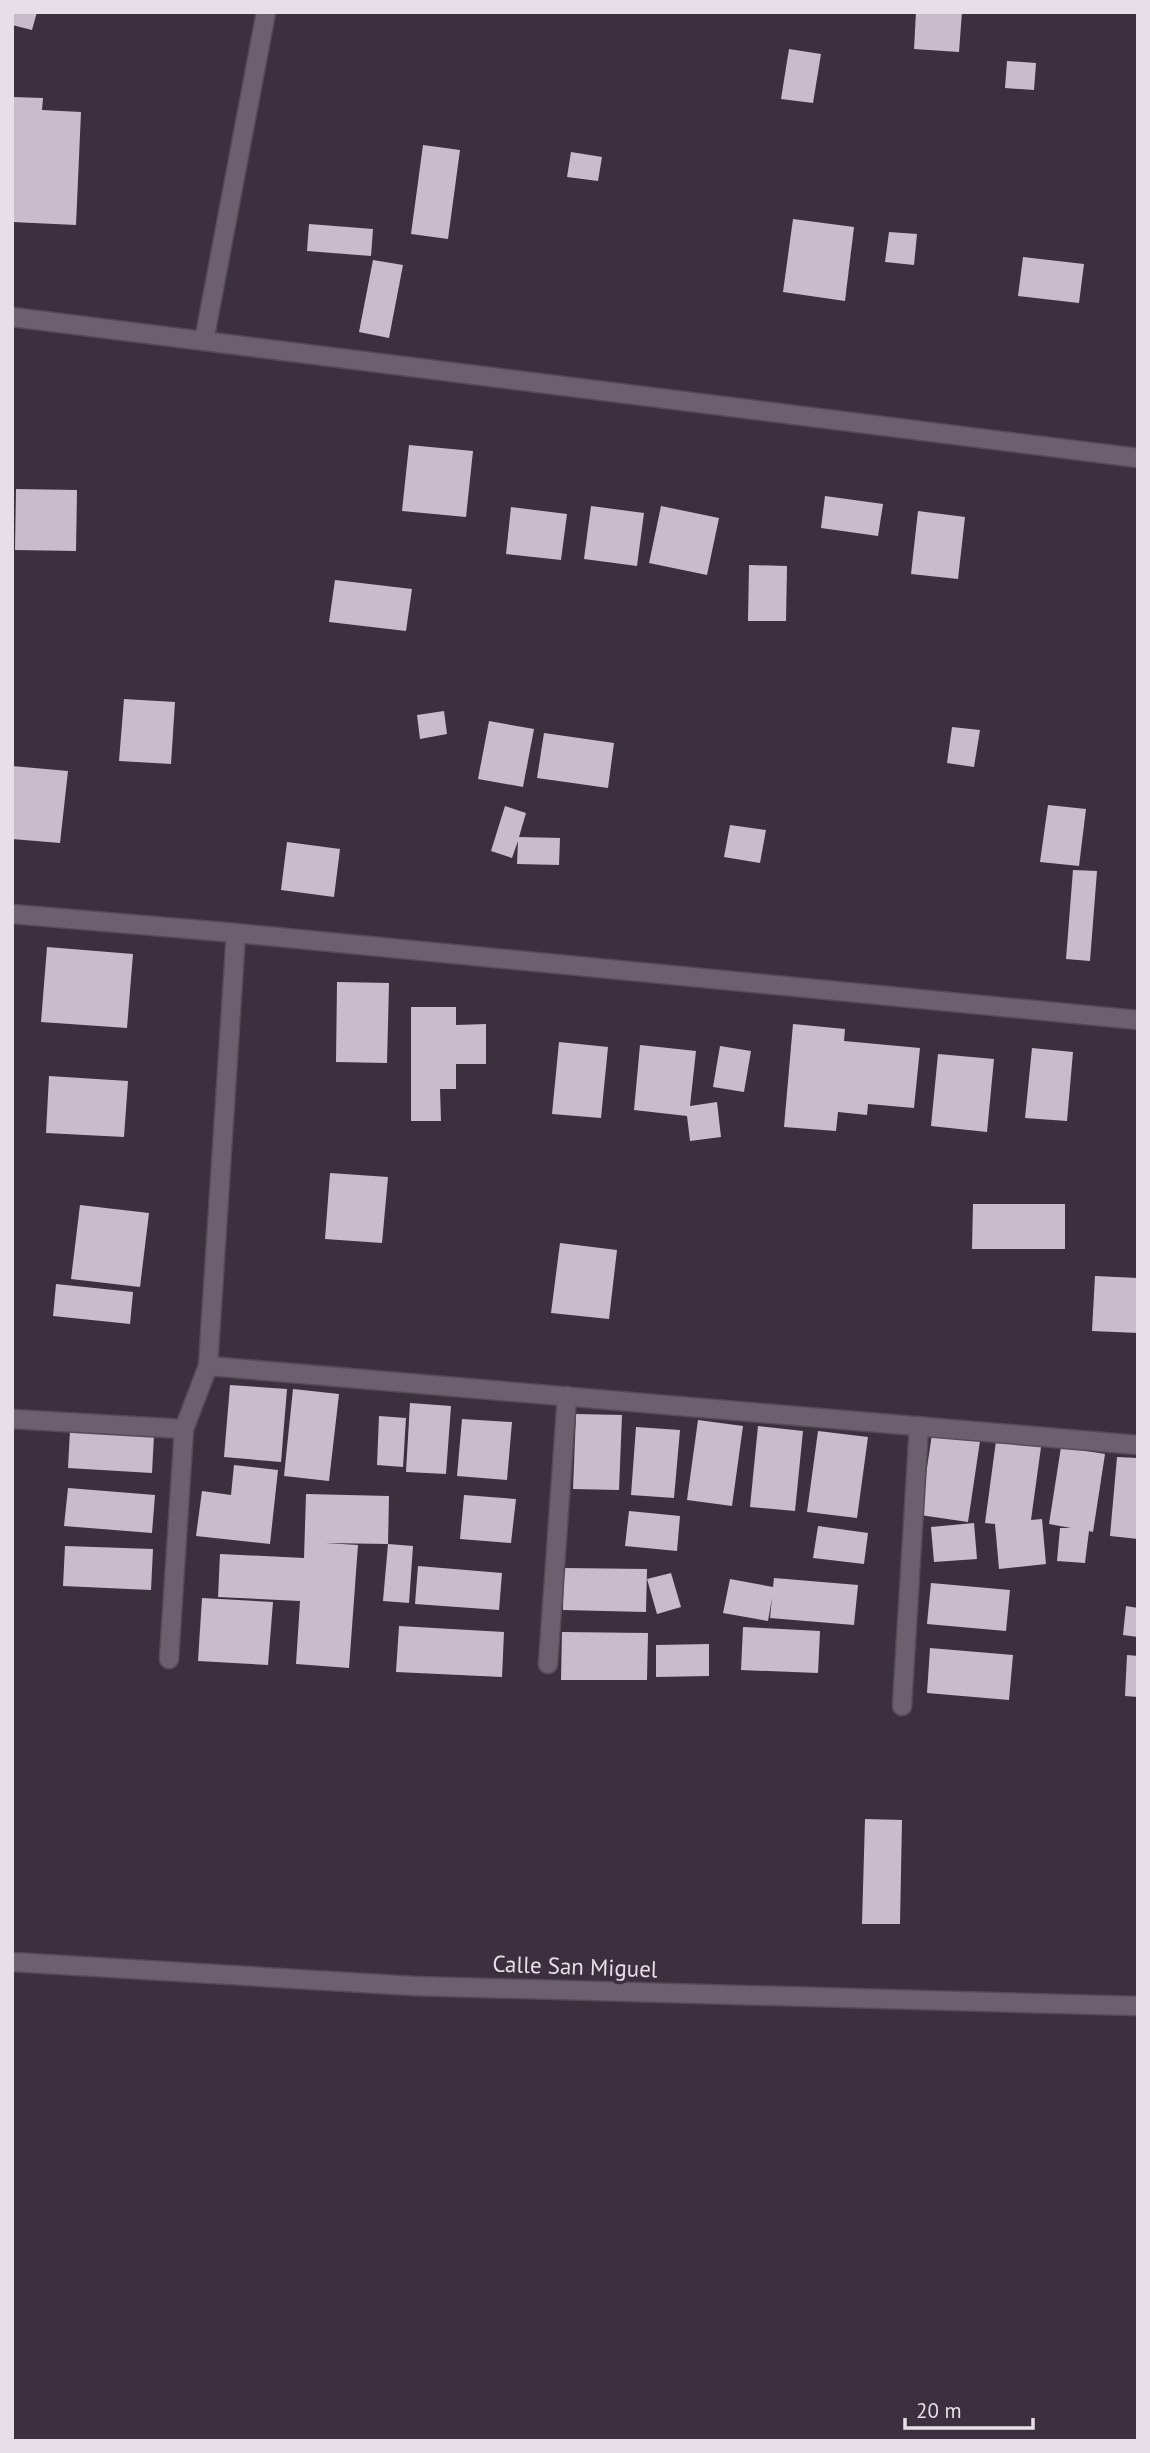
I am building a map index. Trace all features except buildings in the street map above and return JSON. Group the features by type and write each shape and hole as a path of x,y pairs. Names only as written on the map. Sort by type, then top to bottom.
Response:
{"street":[{"path":"204,341 266,12"},
{"path":"12,317 1138,458"},
{"path":"12,914 1138,1020"},
{"path":"169,1660 184,1429 208,1366 236,933"},
{"path":"208,1366 1138,1444"},
{"path":"548,1664 567,1396"},
{"path":"12,1419 184,1429"},
{"path":"902,1706 919,1426"},
{"name":"Calle San Miguel","path":"12,1962 414,1986 1138,2006"}]}
